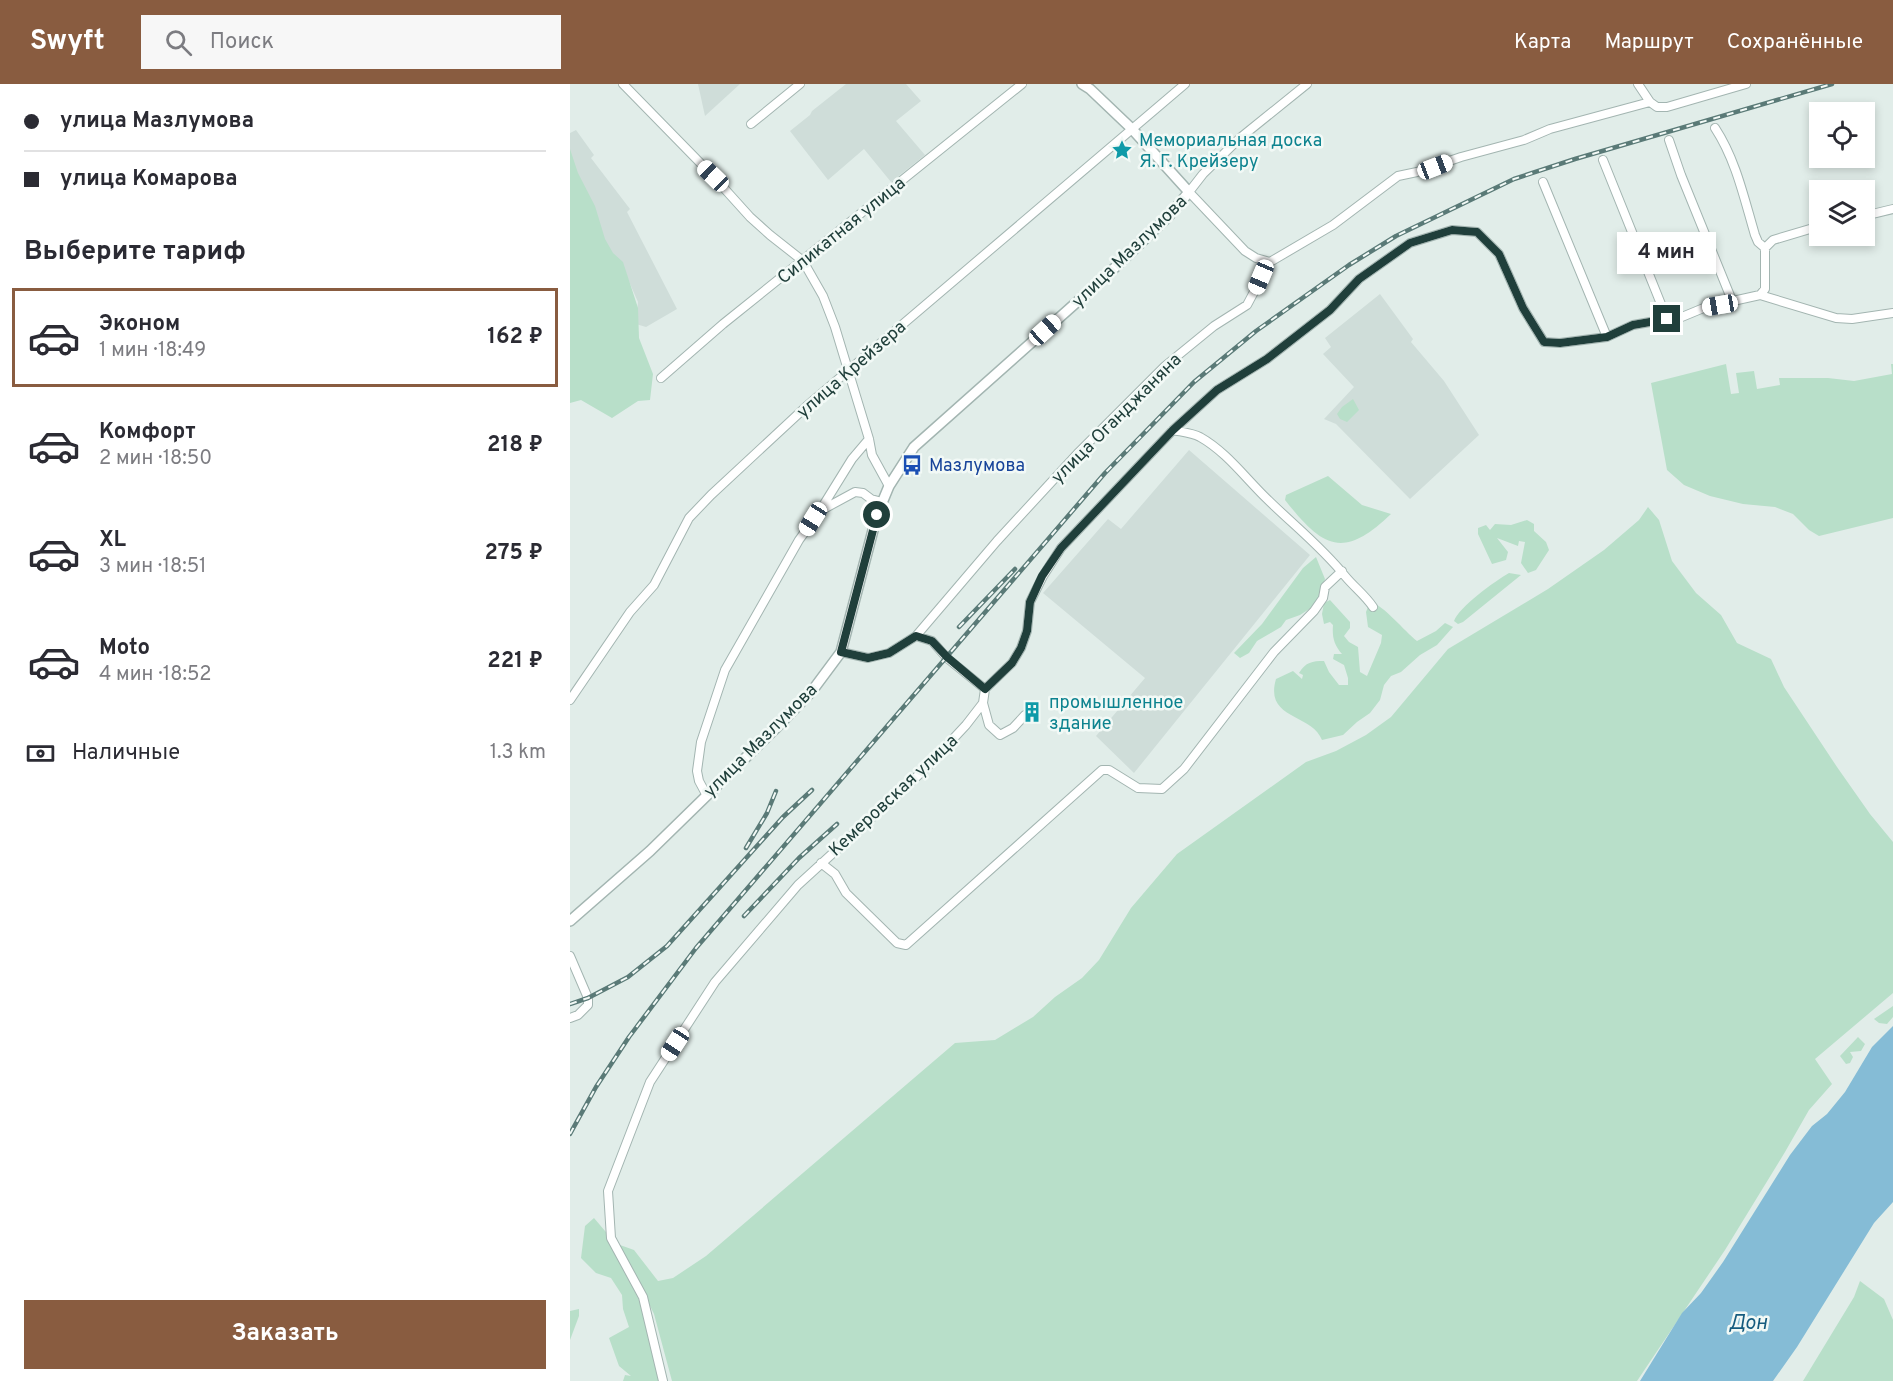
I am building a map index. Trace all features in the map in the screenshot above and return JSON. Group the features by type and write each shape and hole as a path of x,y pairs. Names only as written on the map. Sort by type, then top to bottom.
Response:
{"street":[{"path":"623,84 750,217 770,236 803,261 823,296 835,327 872,455 889,486"},
{"path":"751,124 800,84"},
{"name":"Силикатная улица","path":"662,378 723,324 1022,84"},
{"name":"улица Крейзера","path":"570,700 630,612 654,585 689,518 711,495 767,441 1185,84"},
{"name":"улица Мазлумова","path":"570,921 650,851 812,691 841,652 882,502 889,486 914,447 1105,277 1169,216 1203,174 1240,138 1307,84"},
{"path":"1638,84 1650,102 1657,106 1667,107 1746,84"},
{"path":"1089,86 1245,251 1256,258 1270,262 1333,225 1398,176 1524,140 1550,129 1650,102"},
{"path":"1715,128 1726,144 1737,173 1755,235 1758,242 1765,248"},
{"path":"1669,140 1733,303"},
{"path":"1604,160 1667,319"},
{"path":"1543,182 1607,337"},
{"path":"1875,213 1893,209"},
{"path":"1760,295 1765,289 1765,248 1773,240 1809,229"},
{"path":"916,636 932,641 985,689 1012,663 1021,648 1027,631 1030,602 1042,576 1061,548 1173,430 1217,390 1267,359 1330,310 1359,279 1410,243 1452,230 1477,232 1499,254 1523,308 1544,342 1560,343 1607,337 1633,325 1677,319 1706,307 1733,303 1760,295 1836,318 1852,319 1893,313"},
{"name":"улица Оганджаняна","path":"841,652 868,658 889,653 916,636 997,541 1079,452 1165,366 1214,326 1247,305 1270,262"},
{"path":"1173,430 1198,435 1219,450 1265,497 1315,542 1373,607"},
{"path":"706,794 697,771 701,742 725,670 813,519 852,459 869,439"},
{"path":"820,511 855,492 863,493 871,499 882,502"},
{"name":"Кемеровская улица","path":"821,863 835,874 846,893 897,944 906,945 1102,770 1109,770 1138,788 1162,789 1184,769 1274,652 1314,611 1323,598 1325,587 1342,571"},
{"name":"Кемеровская улица","path":"663,1381 643,1297 611,1238 609,1215 608,1191 650,1082 715,982 798,885 924,770 966,725 983,703 985,689"},
{"path":"983,703 989,725 1000,735 1013,728 1025,715"},
{"path":"570,956 588,998 588,1005 578,1015 570,1018"}],"shaded area":[{"path":"698,84 740,84 705,116"},
{"path":"846,84 906,84 921,101 896,121 925,155 891,182 864,149 828,180 790,131"},
{"path":"576,130 594,155 591,158 630,209 627,212 677,309 646,327 636,324 638,302 627,277 599,236 570,154 570,133"},
{"path":"1380,294 1413,339 1411,342 1444,381 1479,435 1410,499 1336,424 1324,419 1354,387 1323,354 1331,347 1325,338"},
{"path":"1189,450 1310,555 1134,773 1096,736 1145,678 1043,593 1108,519 1121,529"}],"green space":[{"path":"570,149 578,173 595,206 605,239 613,253 623,262 638,308 639,338 653,374 650,400 638,401 612,418 581,400 570,403"},
{"path":"1726,364 1731,394 1739,393 1736,373 1754,371 1757,389 1780,385 1779,378 1828,378 1854,381 1892,374 1891,364 1893,364 1893,518 1819,536 1809,530 1793,514 1775,507 1743,504 1710,496 1684,485 1667,470 1651,383"},
{"path":"1353,399 1359,410 1347,422 1340,419 1337,414"},
{"path":"1328,476 1362,505 1391,514 1360,538 1346,542 1334,542 1323,538 1298,516 1285,500 1286,495"},
{"path":"1648,507 1659,520 1672,561 1696,593 1721,615 1737,643 1771,659 1784,687 1837,767 1893,842 1893,993 1815,1059 1832,1084 1809,1110 1725,1250 1637,1381 672,1381 654,1314 620,1245 634,1250 658,1281 673,1278 706,1256 955,1043 995,1040 1033,1017 1055,997 1082,978 1099,960 1131,908 1177,854 1306,762 1336,751 1366,735 1391,717 1448,649 1548,589 1604,550 1639,520"},
{"path":"1527,520 1534,524 1534,531 1546,542 1549,550 1536,570 1528,573 1521,563 1525,542 1519,541 1518,546 1497,538 1508,552 1506,560 1492,564 1478,534 1478,528 1486,525 1490,530 1495,524 1511,525"},
{"path":"1316,557 1325,579 1317,604 1300,615 1286,620 1281,627 1257,641 1249,653 1240,658 1234,653 1262,624 1303,568"},
{"path":"1509,573 1521,575 1463,622 1458,624 1454,621 1470,602"},
{"path":"1330,600 1350,622 1350,628 1344,636 1358,647 1360,672 1367,676 1381,643 1382,635 1368,627 1366,612 1370,602 1388,613 1417,641 1436,631 1445,623 1453,627 1437,645 1420,655 1401,672 1391,676 1384,685 1380,700 1370,713 1343,735 1322,740 1317,731 1283,709 1277,702 1274,692 1276,679 1293,671 1302,679 1303,675 1299,673 1302,669 1307,664 1316,661 1324,661 1339,685 1348,685 1344,665 1333,659 1334,654 1342,654 1334,641 1333,625 1330,622 1324,624 1322,614 1324,603"},
{"path":"1893,1006 1893,1017 1887,1024 1879,1023 1874,1019"},
{"path":"1858,1037 1865,1044 1861,1051 1850,1052 1853,1057 1850,1063 1846,1064 1840,1056"},
{"path":"594,1218 611,1238 652,1329 661,1381 623,1381 625,1375 631,1376 619,1366 609,1338 629,1327 623,1309 622,1295 611,1278 596,1273 581,1258 585,1226"},
{"path":"1860,1281 1884,1299 1893,1320 1893,1381 1803,1381 1854,1297"},
{"path":"579,1309 579,1316 570,1340 570,1311"}],"water":[{"name":"Дон","path":"1893,1026 1893,1202 1874,1223 1797,1347 1773,1381 1640,1381 1682,1313 1701,1293 1723,1262 1790,1155 1812,1126 1827,1114 1845,1092 1872,1047"}],"railway":[{"path":"570,1134 596,1087 629,1037 696,948 1105,473 1194,382 1256,331 1349,265 1396,236 1514,179 1832,84"},
{"path":"959,627 1015,569"},
{"path":"570,1004 588,998 628,977 667,946 783,817 812,790"},
{"path":"746,848 767,813 776,791"},
{"path":"744,916 799,858 837,824"}],"place":[{"name":"Мемориальная доска Я. Г. Крейзеру","path":"1122,150"},
{"name":"Мазлумова","path":"912,465"},
{"name":"промышленное здание","path":"1032,712"}],"route":[{"path":"877,515 841,652 868,658 889,653 916,636 932,641 985,689 1012,663 1021,648 1027,631 1030,602 1042,576 1061,548 1173,430 1217,390 1267,359 1330,310 1359,279 1410,243 1452,230 1477,232 1499,254 1523,308 1544,342 1575,342 1607,337 1633,325 1667,319"}]}
